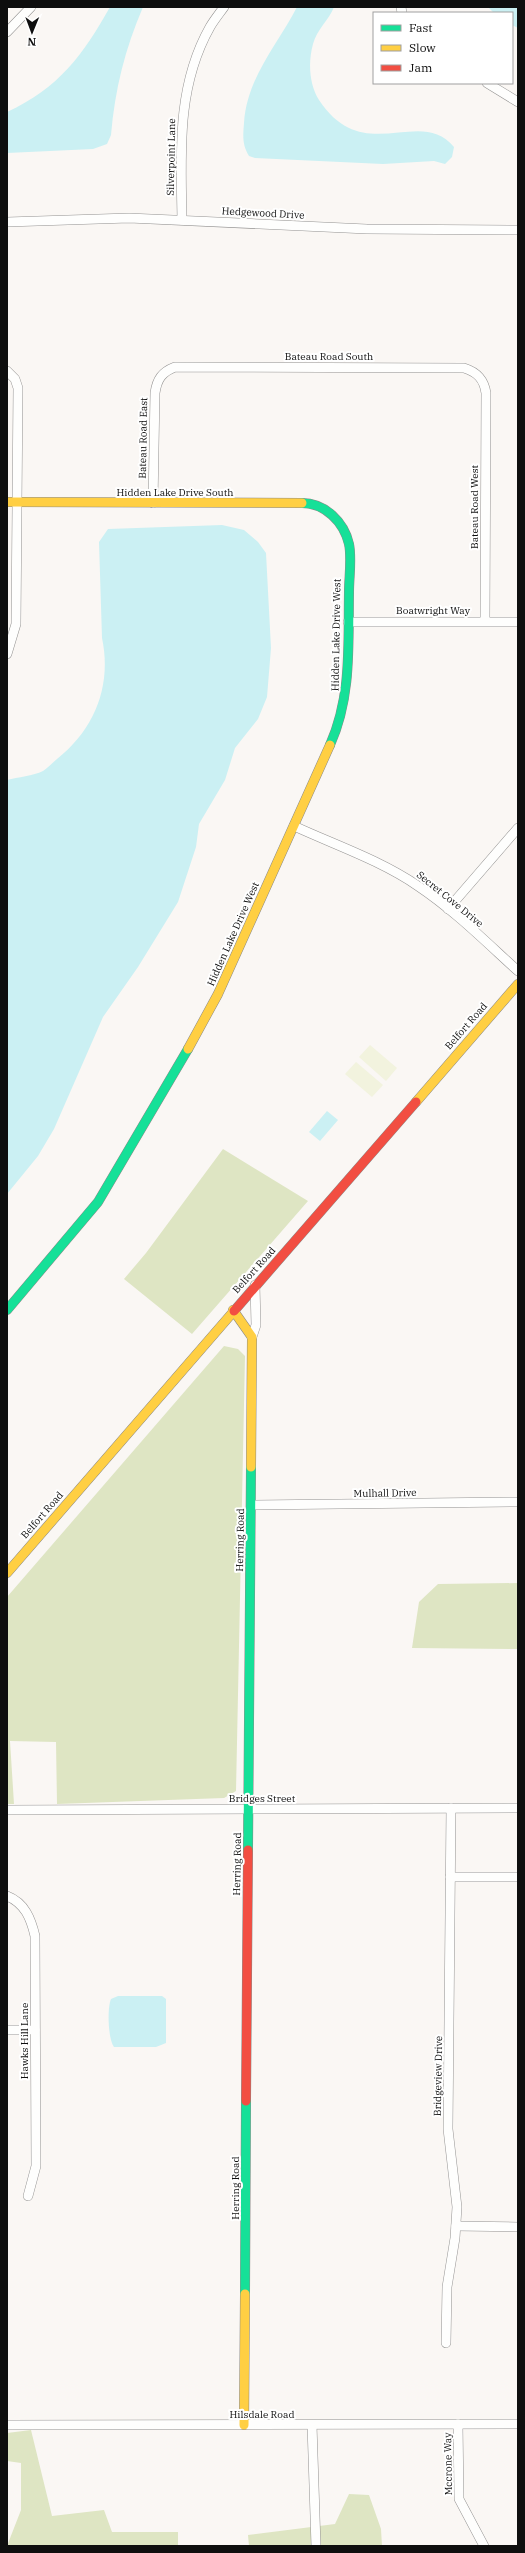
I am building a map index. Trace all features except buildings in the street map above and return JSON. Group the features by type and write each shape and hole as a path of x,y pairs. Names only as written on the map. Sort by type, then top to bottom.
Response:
{"street":[{"path":"7,32 31,7"},
{"name":"Silverpoint Lane","path":"182,220 180,143 186,92 202,42 224,7"},
{"path":"489,84 518,102"},
{"name":"Hedgewood Drive","path":"7,222 107,218 367,229 518,230"},
{"name":"Bateau Road South","path":"161,375 174,367 464,368 479,375 485,384 486,393"},
{"path":"7,370 15,379 18,388 16,624 7,654"},
{"name":"Bateau Road East","path":"153,503 155,392 161,375"},
{"name":"Bateau Road West","path":"484,621 486,393"},
{"name":"Hidden Lake Drive South","path":"7,502 310,503 323,507 338,519"},
{"name":"Hidden Lake Drive West","path":"7,1310 81,1225 117,1171 218,994 294,826 342,714 348,682 349,545 345,531 338,519"},
{"name":"Boatwright Way","path":"348,622 518,622"},
{"name":"Secret Cove Drive","path":"294,826 402,876 448,909 518,971"},
{"path":"448,909 518,828"},
{"name":"Belfort Road","path":"7,1573 233,1310 518,984"},
{"path":"252,1338 256,1325 255,1285"},
{"path":"233,1310 252,1338"},
{"name":"Herring Road","path":"244,2425 252,1506 252,1338"},
{"name":"Mulhall Drive","path":"252,1506 518,1502"},
{"name":"Bridgeview Drive","path":"446,2343 447,2288 456,2226 456,2195 448,2129 451,1808"},
{"name":"Bridges Street","path":"7,1810 518,1808"},
{"path":"450,1877 518,1877"},
{"name":"Hawks Hill Lane","path":"7,1896 24,1902 35,1936 36,2166 28,2196"},
{"path":"7,2030 35,2030"},
{"path":"456,2226 518,2227"},
{"path":"312,2424 316,2546"},
{"name":"Mccrone Way","path":"458,2424 459,2499 484,2546"},
{"name":"Hilsdale Road","path":"7,2425 518,2424"}],"green space":[{"path":"370,1045 397,1068 386,1081 359,1057"},
{"path":"356,1062 383,1085 372,1097 345,1074"},
{"path":"223,1149 308,1201 192,1334 124,1279 146,1253"},
{"path":"224,1346 238,1349 245,1356 236,1791 224,1798 57,1804 56,1742 10,1741 14,1804 7,1804 7,1597"},
{"path":"518,1583 518,1649 412,1648 419,1602 438,1584"},
{"path":"31,2430 52,2516 104,2510 112,2532 178,2532 178,2546 7,2546 21,2510 21,2463 7,2461 7,2433"},
{"path":"349,2494 369,2495 381,2529 382,2546 249,2546 248,2535 335,2524"}],"water":[{"path":"110,7 143,7 126,54 118,85 111,135 107,144 93,149 7,153 7,112 25,103 41,92 68,68 90,40"},
{"path":"297,7 334,7 320,29 313,44 310,58 310,73 313,87 319,100 336,120 354,130 373,134 425,132 440,136 454,147 452,157 445,164 434,161 383,164 255,158 249,156 244,144 243,132 246,106 264,62"},
{"path":"488,7 518,7 518,28 513,26 513,12 493,12"},
{"path":"222,525 244,530 258,542 266,553 271,648 267,697 258,719 235,748 225,780 199,824 196,847 178,902 138,967 103,1017 54,1129 38,1156 7,1194 7,780 35,774 47,768 70,747 81,734 91,720 98,705 105,673 102,638 99,542 108,529"},
{"path":"327,1111 338,1120 320,1141 309,1132"},
{"path":"118,1996 162,1996 166,1999 166,2043 156,2047 114,2047 109,2031 109,2009 111,1999"}],"traffic: fast":[{"path":"302,503 318,506 332,515 343,528 350,549 347,670 342,708 330,745"},
{"path":"7,1310 98,1202 188,1049"},
{"path":"248,1850 251,1467"},
{"path":"245,2294 246,2101"}],"traffic: slow":[{"path":"7,502 302,503"},
{"path":"188,1049 218,994 330,745"},
{"path":"416,1102 518,984"},
{"path":"233,1310 252,1337 251,1467"},
{"path":"7,1573 234,1311"},
{"path":"244,2425 245,2294"}],"traffic: jam":[{"path":"234,1311 416,1102"},
{"path":"246,2101 248,1850"}]}
